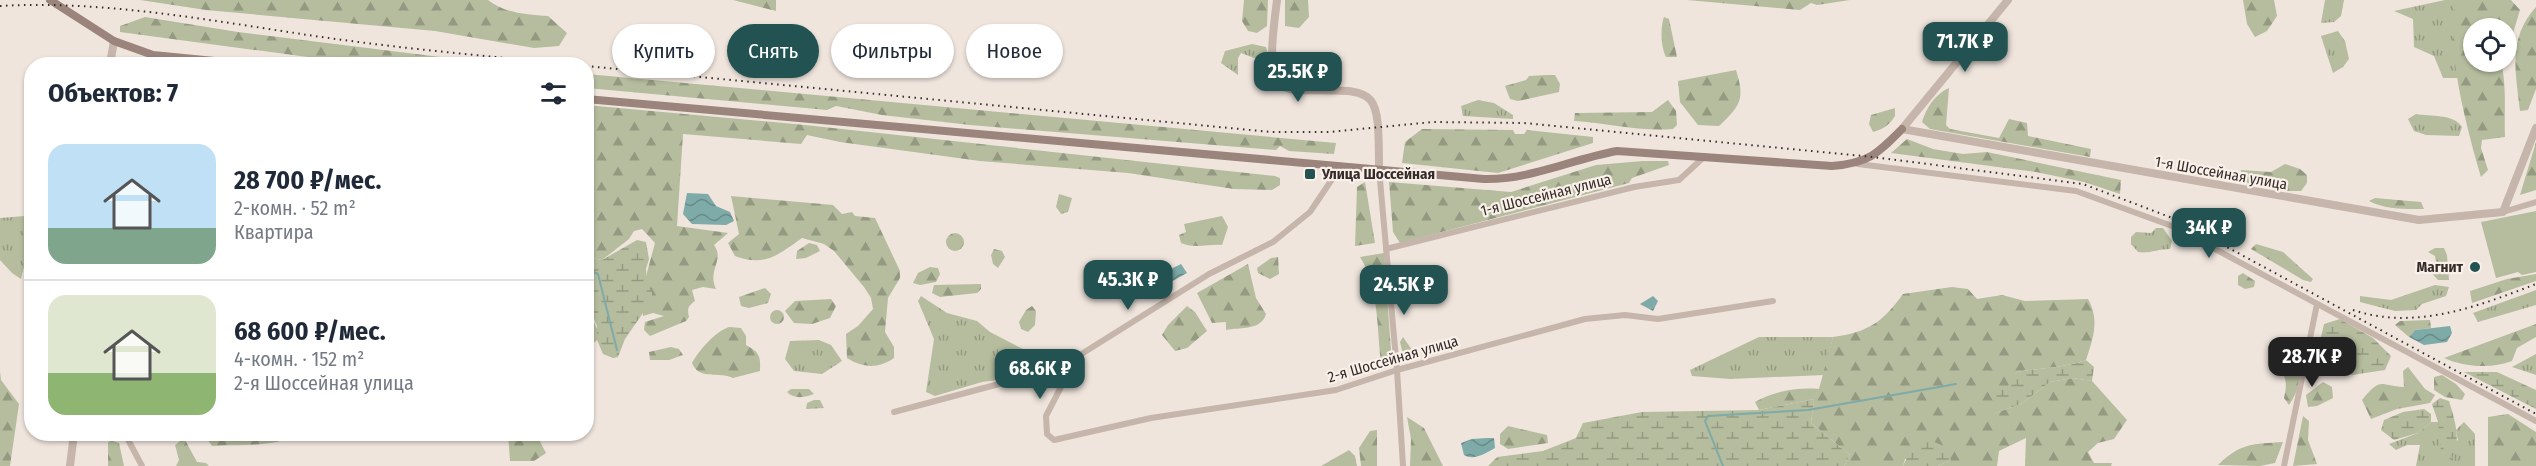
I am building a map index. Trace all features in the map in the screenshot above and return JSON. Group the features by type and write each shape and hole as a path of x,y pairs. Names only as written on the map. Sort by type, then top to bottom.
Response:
{"main road":[{"path":"50,0 114,41 153,55 173,57"},
{"path":"594,100 1501,179 1518,177 1585,157 1617,151 1832,166 1858,164 1873,157 1902,129"}],"street":[{"path":"1277,0 1273,67 1276,80 1283,87 1293,90 1358,92 1371,98 1376,106 1403,466"},
{"path":"1902,129 2008,0"},
{"path":"111,57 114,41"},
{"path":"2503,212 2536,128"},
{"name":"1-я Шоссейная улица","path":"1902,129 2419,220 2503,212 2536,202"},
{"name":"1-я Шоссейная улица","path":"1386,249 1634,188 1679,180 1705,156"},
{"path":"1858,164 2076,191 2172,226 2536,421"},
{"path":"894,412 999,384 1048,375 1209,274 1273,242 1310,212 1341,166"},
{"name":"2-я Шоссейная улица","path":"1076,358 1046,416 1047,434 1054,440 1151,418 1336,390 1397,370 1585,319 1625,315 1658,319 1773,301"},
{"path":"2284,466 2317,304"},
{"path":"70,466 73,441"},
{"path":"129,441 142,466"}],"green space":[{"path":"140,0 488,0 508,11 548,16 567,33 559,46 534,48 435,31 206,10"},
{"path":"733,0 776,0 776,11"},
{"path":"1244,0 1268,0 1267,26 1257,33 1248,31 1242,21"},
{"path":"1285,0 1308,0 1309,17 1299,28 1285,26"},
{"path":"1687,0 1850,0 1817,5 1811,3 1800,10"},
{"path":"2243,0 2274,0 2277,16 2267,31 2255,37 2247,24"},
{"path":"2325,0 2344,0 2341,16 2334,22 2321,23"},
{"path":"2445,0 2456,0 2455,51 2459,78 2443,78 2434,56 2414,47 2413,19 2394,11"},
{"path":"2456,0 2511,0 2520,10 2517,20 2517,18 2463,18 2463,72 2503,72 2505,137 2482,140 2481,148 2488,170 2481,177 2459,89 2453,41"},
{"path":"2536,7 2536,89 2528,110 2520,111 2516,72 2517,44 2527,19"},
{"path":"145,17 238,32 440,57 308,57 120,32 120,26"},
{"path":"1664,17 1669,19 1677,57 1666,57 1664,53 1662,32"},
{"path":"2338,31 2345,41 2349,59 2343,67 2333,73 2321,36"},
{"path":"1252,44 1266,47 1268,54 1254,58 1241,53 1238,58 1238,75 1221,63 1225,51"},
{"path":"1736,70 1740,95 1736,107 1719,126 1698,125 1680,102 1678,81"},
{"path":"594,75 1336,143 1334,154 1289,151 1280,146 1276,150 970,125 882,115 836,106 827,110 594,89"},
{"path":"1555,75 1560,84 1559,92 1518,101 1510,99 1505,86 1526,80 1529,76"},
{"path":"1949,88 1946,125 1950,129 1999,138 2009,119 2027,123 2028,136 2091,149 2090,157 1930,129 1922,122 1926,112 1935,98"},
{"path":"1478,100 1494,103 1513,115 1513,119 1463,116 1461,106"},
{"path":"1668,100 1676,111 1677,125 1673,129 1636,128 1574,121 1575,113 1652,112"},
{"path":"594,106 805,125 1280,178 1280,185 1272,190 1234,189 1128,173 980,161 840,142 807,135 801,144 683,134 677,226 728,233 714,245 718,256 713,276 716,289 703,287 692,290 695,301 689,308 689,317 686,321 650,336 644,330 645,322 664,316 653,313 643,316 642,291 655,243 642,229 634,231 629,239 602,260 594,258"},
{"path":"1895,108 1895,116 1891,122 1873,132 1869,124 1871,115"},
{"path":"2416,114 2453,119 2462,127 2459,136 2426,135 2414,131 2408,119"},
{"path":"1422,129 1513,130 1515,134 1524,134 1527,130 1593,137 1593,143 1498,173 1402,163 1405,142"},
{"path":"1907,139 1933,149 1963,154 1987,152 2121,180 2120,194 2084,182 2036,172 1891,153"},
{"path":"2536,142 2536,190 2520,195"},
{"path":"1668,161 1669,165 1632,178 1629,183 1400,243 1393,232 1389,182 1511,192 1596,165"},
{"path":"2285,164 2300,169 2307,175 2307,183 2301,191 2279,191 2241,181 2241,170 2271,172"},
{"path":"1365,182 1375,243 1355,246 1357,187"},
{"path":"1059,194 1072,198 1068,212 1061,214 1056,207"},
{"path":"731,196 833,205 842,214 852,212 855,216 875,218 900,271 900,278 888,298 885,332 894,347 894,358 882,364 870,366 847,358 846,334 858,326 873,309 871,298 834,251 824,244 802,238 771,258 755,260 735,256 728,243 739,234"},
{"path":"2375,198 2421,202 2424,209 2389,207 2369,201"},
{"path":"2536,211 2536,272 2522,275 2518,272 2496,278 2481,222"},
{"path":"24,216 24,267 21,279 0,260 0,218"},
{"path":"1222,216 1228,227 1222,245 1197,246 1181,243 1179,235 1186,232 1184,224"},
{"path":"2156,228 2163,228 2172,241 2170,249 2138,252 2131,244 2131,237 2136,232 2151,233"},
{"path":"951,233 959,233 964,238 962,249 951,251 946,246 946,238"},
{"path":"637,240 646,242 649,259 646,269 647,285 652,292 652,300 625,339 618,357 613,358 603,354 597,340 597,326 594,319 594,258 602,260"},
{"path":"809,243 817,245 820,251 806,258 796,259 797,251"},
{"path":"2256,244 2283,252 2313,279 2311,282 2303,280 2251,249"},
{"path":"2435,248 2444,248 2447,255 2449,280 2438,280 2426,267 2436,262 2435,256 2428,252"},
{"path":"994,249 1002,251 1005,257 998,268 993,264 991,255"},
{"path":"1384,253 1392,364 1381,364 1374,295 1360,257"},
{"path":"1278,257 1279,274 1270,279 1258,273 1257,268 1271,258"},
{"path":"1248,264 1256,298 1266,314 1255,326 1226,330 1226,322 1212,323 1197,293"},
{"path":"930,267 938,268 940,274 936,282 920,285 913,283 918,273"},
{"path":"2243,273 2255,281 2254,287 2245,289 2238,285 2238,276"},
{"path":"2536,274 2536,281 2472,303 2470,291 2507,279"},
{"path":"981,284 981,289 977,293 940,297 932,293 934,285"},
{"path":"2435,285 2449,287 2446,296 2422,304 2416,310 2395,311 2360,302 2360,296 2391,300"},
{"path":"1952,287 1968,289 1977,299 2002,295 2025,301 2088,299 2094,314 2094,322 2093,337 2086,360 2017,372 1995,413 2021,404 2050,382 2072,378 2092,381 2127,420 2114,439 2098,443 2088,452 2094,463 2112,463 2111,466 2025,466 2026,438 1999,451 1997,466 1938,466 1951,460 1905,459 1903,466 1844,466 1850,455 1811,423 1814,399 1759,410 1755,402 1770,395 1794,389 1819,389 1833,337 1865,329 1881,319 1903,294"},
{"path":"765,288 771,294 768,303 749,308 741,306 739,297"},
{"path":"2536,290 2536,305 2478,322 2473,313"},
{"path":"921,296 947,313 977,321 990,332 1023,349 1038,361 1030,369 1020,370 1012,378 982,382 935,396 926,392 934,339 918,301"},
{"path":"831,299 836,306 830,318 812,324 794,323 785,311 795,301"},
{"path":"1032,306 1036,311 1035,325 1028,332 1021,329 1019,322 1026,310"},
{"path":"1187,306 1195,312 1207,331 1187,348 1175,351 1162,335 1168,325"},
{"path":"774,310 780,310 784,317 780,324 774,324 770,320 770,314"},
{"path":"2340,319 2373,338 2391,356 2385,370 2352,375 2320,356 2318,350 2324,324"},
{"path":"2430,320 2431,328 2415,330 2409,337 2395,325 2400,321"},
{"path":"594,322 597,329 597,340 594,343"},
{"path":"2536,324 2536,337 2517,348 2512,361 2504,364 2478,366 2444,358"},
{"path":"729,327 741,328 746,336 746,345 758,355 760,371 733,378 699,372 692,363 695,358 713,337"},
{"path":"1403,337 1412,350 1412,357 1405,362 1400,342"},
{"path":"1759,337 1833,337 1824,375 1730,379 1692,376 1690,370"},
{"path":"819,340 831,345 842,361 822,374 794,371 785,359 790,341"},
{"path":"671,347 679,349 683,355 669,360 650,360 649,352"},
{"path":"2297,349 2303,353 2303,366 2298,387 2289,405 2284,398 2286,382 2279,367 2283,359"},
{"path":"2536,354 2536,375 2512,367"},
{"path":"2086,360 2094,367 2092,381 2072,378 2050,382 2021,404 1995,413 1996,392 2008,386 2017,372"},
{"path":"2408,367 2425,389 2435,395 2430,403 2397,409 2371,419 2362,400 2377,385 2404,387 2403,371"},
{"path":"0,371 1,380 19,404 10,466 0,466"},
{"path":"2464,372 2497,372 2536,390 2536,409"},
{"path":"2442,375 2456,384 2465,394 2462,400 2445,397 2434,390 2434,377"},
{"path":"2323,382 2332,387 2333,398 2317,406 2308,407 2306,395"},
{"path":"791,389 809,389 814,394 797,397 787,392"},
{"path":"2440,398 2449,401 2455,423 2457,438 2451,460 2441,451 2438,422 2432,404"},
{"path":"1814,399 1811,423 1850,455 1844,466 1488,466 1497,457 1543,451 1576,438 1583,423 1642,412 1759,410"},
{"path":"820,400 824,408 806,409 807,403"},
{"path":"2424,409 2431,414 2431,422 2418,433 2394,440 2381,430 2384,420 2403,412"},
{"path":"2508,414 2536,432 2536,466 2488,466 2488,417"},
{"path":"2303,416 2309,421 2308,440 2317,464 2293,466"},
{"path":"1407,417 1424,428 1443,466 1410,466 1411,439"},
{"path":"2431,422 2438,422 2458,441 2456,430 2464,422 2475,434 2475,466 2416,466 2420,445 2407,445 2396,450 2389,444 2418,433"},
{"path":"1508,426 1547,435 1548,443 1508,449 1500,444 1500,434"},
{"path":"1377,430 1377,466 1361,466 1359,448 1370,431"},
{"path":"1929,440 1944,446 1951,460 1938,466 1903,466 1913,444"},
{"path":"113,441 119,443 124,466 108,466 108,443"},
{"path":"180,441 186,441 197,462 206,463 209,466 176,466 179,460 175,445"},
{"path":"209,441 281,441 256,444 212,446"},
{"path":"509,441 540,441 546,453 534,461 510,461"},
{"path":"2283,442 2275,463 2260,466 2218,465 2233,452 2248,446"},
{"path":"1349,450 1355,456 1357,466 1321,466"}],"water":[{"path":"687,193 708,194 716,206 730,212 734,221 726,225 692,224 683,214"},
{"path":"1181,264 1187,273 1171,282 1168,281 1165,272"},
{"path":"1653,296 1658,301 1653,311 1640,304"},
{"path":"2450,326 2452,333 2447,342 2424,345 2409,337 2415,330"},
{"path":"1494,438 1495,448 1476,457 1464,455 1461,443 1472,439"}],"waterway":[{"path":"594,272 598,274 617,350"},
{"path":"1723,466 1705,421 1708,416 1808,410 1956,384"}],"railway":[{"path":"0,6 77,6 154,13 373,44 494,57"},
{"path":"594,67 1271,132 1329,132 1433,122 1524,123 1873,157 2083,184 2175,219 2536,414"},
{"path":"2353,310 2376,316 2423,317 2469,307 2536,284"}],"place":[{"name":"Улица Шоссейная","path":"1310,174"},
{"name":"Магнит","path":"2475,267"}]}
